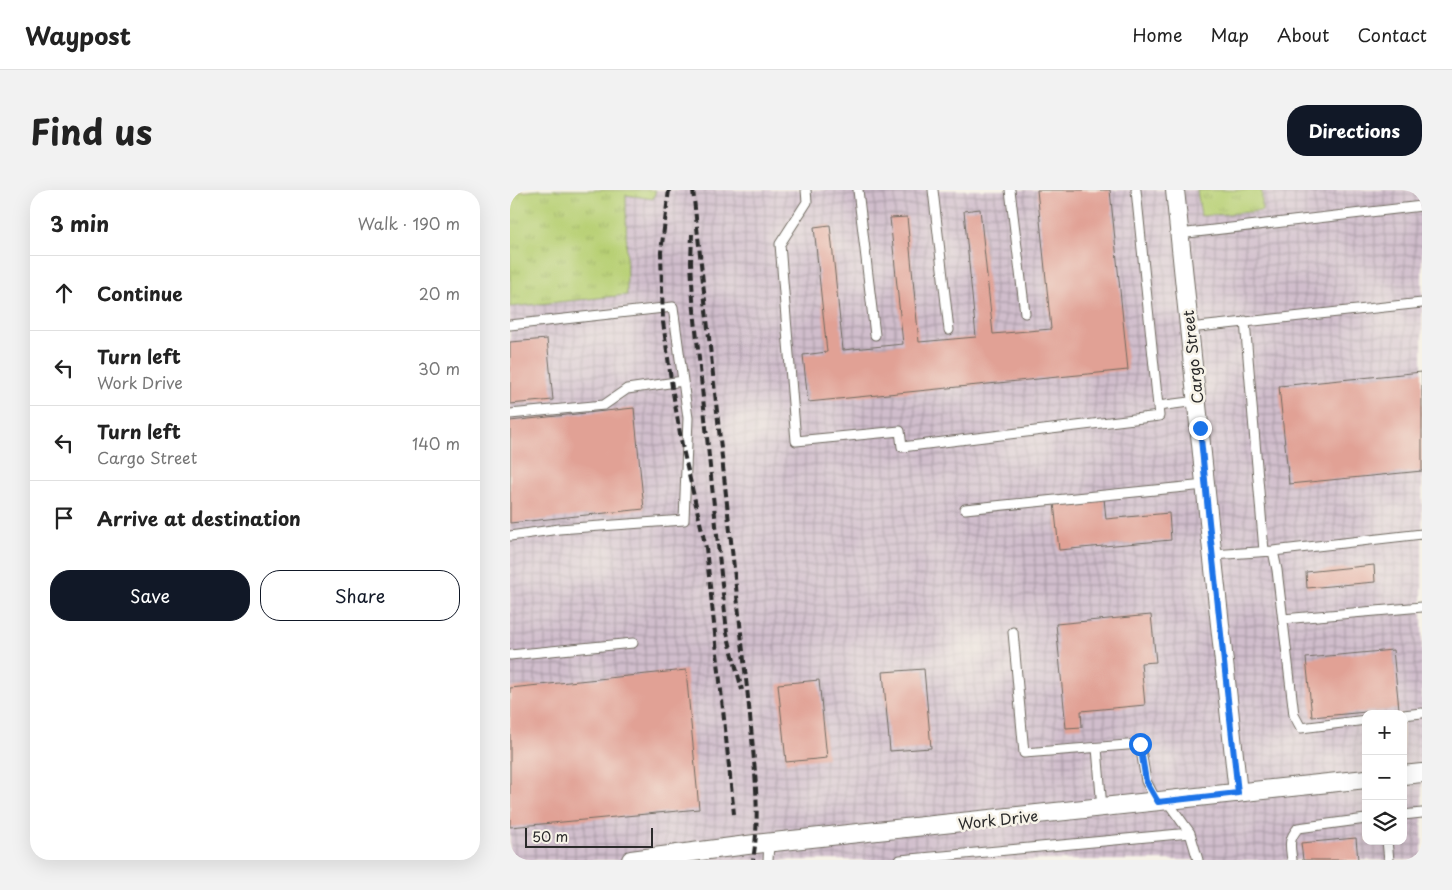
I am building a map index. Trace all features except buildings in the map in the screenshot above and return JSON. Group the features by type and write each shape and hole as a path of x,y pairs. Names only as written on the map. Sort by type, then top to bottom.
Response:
{"street":[{"name":"Cargo Street","path":"1175,190 1238,793"},
{"path":"1407,775 1422,774"},
{"name":"Work Drive","path":"631,860 768,851 1102,808 1362,780"}],"lane":[{"path":"806,190 807,202 780,244 796,441 900,431 902,446 1159,416 1136,190"},
{"path":"858,190 875,335"},
{"path":"934,190 949,330"},
{"path":"1010,190 1024,313"},
{"path":"1180,234 1422,206"},
{"path":"1189,328 1422,303"},
{"path":"510,325 673,307 688,418 684,520 559,529 510,536"},
{"path":"1245,322 1268,551 1277,570 1294,715 1301,728 1362,720"},
{"path":"510,414 604,406 626,389 683,380"},
{"path":"1158,406 1197,401"},
{"path":"965,509 1205,485"},
{"path":"1212,555 1268,551 1422,534"},
{"path":"1283,619 1422,607"},
{"path":"1014,632 1024,753 1140,744 1146,781 1190,833 1198,860"},
{"path":"510,655 633,643"},
{"path":"1407,715 1422,713"},
{"path":"1096,748 1102,808"},
{"path":"1407,815 1422,813"},
{"path":"1292,860 1289,843 1292,835 1298,828 1362,820"},
{"path":"900,860 1190,833"},
{"path":"1387,845 1389,860"}],"shaded area":[{"path":"656,190 1197,190 1201,216 1262,211 1262,190 1422,190 1422,860 510,860 510,307 626,295 626,195 652,199"}],"green space":[{"path":"540,190 656,190 653,199 626,195 627,295 510,307 510,193"},
{"path":"1197,190 1262,190 1262,211 1201,216"}],"railway":[{"path":"669,190 661,252 663,322 682,445 706,548 734,814"},
{"path":"693,190 750,716 757,806 753,860"},
{"path":"692,234 693,300 727,633 742,690"}],"route":[{"path":"1140,744 1146,781 1158,802 1238,793 1200,428"}]}
